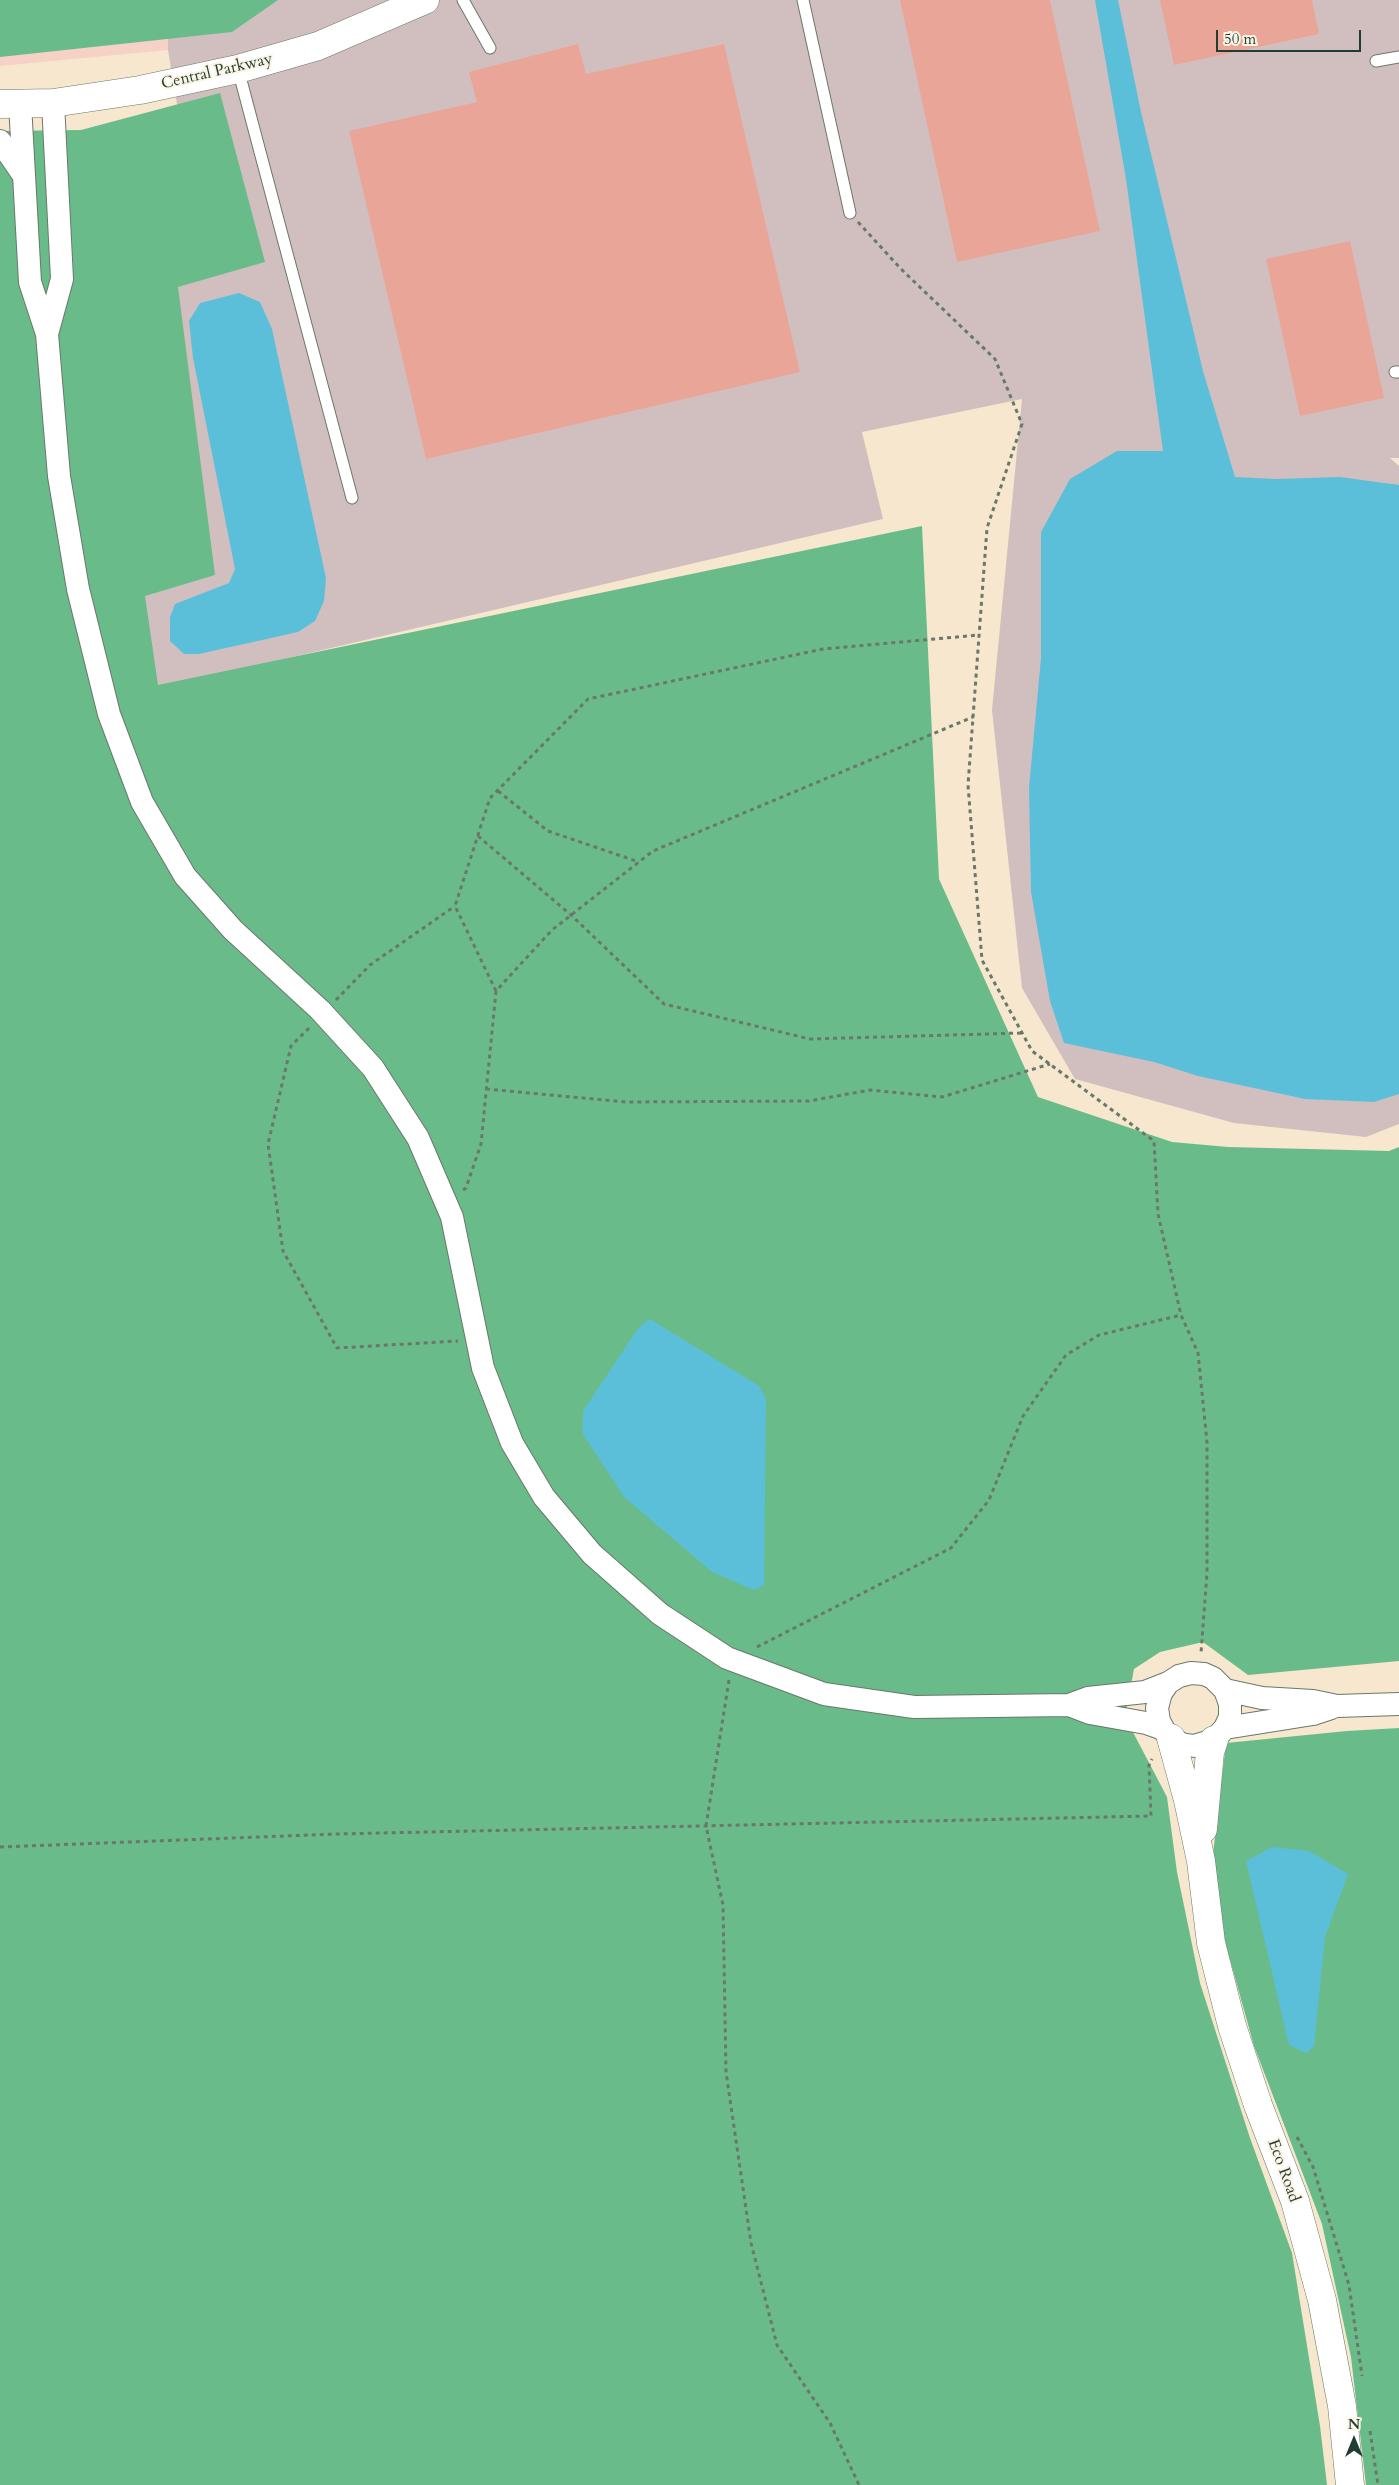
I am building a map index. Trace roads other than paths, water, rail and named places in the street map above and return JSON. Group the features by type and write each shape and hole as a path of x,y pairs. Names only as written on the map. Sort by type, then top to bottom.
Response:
{"street":[{"name":"Central Parkway","path":"10,104 53,104 140,90 238,69 318,46 425,0"},
{"path":"10,104 24,177 30,282 47,334 59,476 78,589 109,714 142,802 185,876 233,930 323,1014 373,1068 418,1138 452,1217 484,1368 512,1443 544,1497 592,1554 660,1614 732,1659 824,1694 914,1707 1069,1706 1090,1712 1146,1722 1182,1744 1194,1746 1220,1734 1312,1714 1337,1706"},
{"path":"47,334 62,279 53,104"},
{"path":"0,141 9,151 24,177"},
{"path":"1069,1706 1088,1698 1145,1692 1168,1683 1179,1676 1191,1673 1200,1674 1213,1678 1225,1690 1230,1704 1230,1717 1220,1734"},
{"path":"1166,1733 1159,1721 1157,1708 1161,1693 1168,1683"},
{"path":"1225,1690 1262,1698 1313,1701 1337,1706 1399,1704"},
{"name":"Eco Road","path":"1166,1733 1183,1780 1201,1861 1211,1943 1232,2026 1258,2105 1295,2201 1322,2300 1342,2406 1350,2485"},
{"name":"Eco Road","path":"1201,1861 1210,1752 1220,1734"}],"lane":[{"path":"463,0 490,48"},
{"path":"804,0 850,214"},
{"path":"1376,61 1399,57"},
{"path":"238,69 352,498"}],"water":[{"path":"1095,0 1118,0 1141,112 1203,371 1235,477 1276,479 1340,477 1399,485 1399,1094 1374,1102 1305,1099 1198,1076 1154,1062 1064,1043 1050,1001 1031,892 1029,788 1041,658 1041,532 1070,479 1117,451 1163,451 1126,179"},
{"path":"239,293 260,302 272,329 326,578 324,601 315,621 298,632 199,654 184,654 170,641 170,617 175,604 229,583 235,569 193,358 189,321 200,303"},
{"path":"650,1319 759,1386 766,1399 764,1585 754,1590 712,1572 624,1497 583,1434 583,1411 639,1327"},
{"path":"1272,1847 1309,1851 1348,1874 1325,1937 1314,2046 1306,2053 1289,2045 1246,1861"}]}
